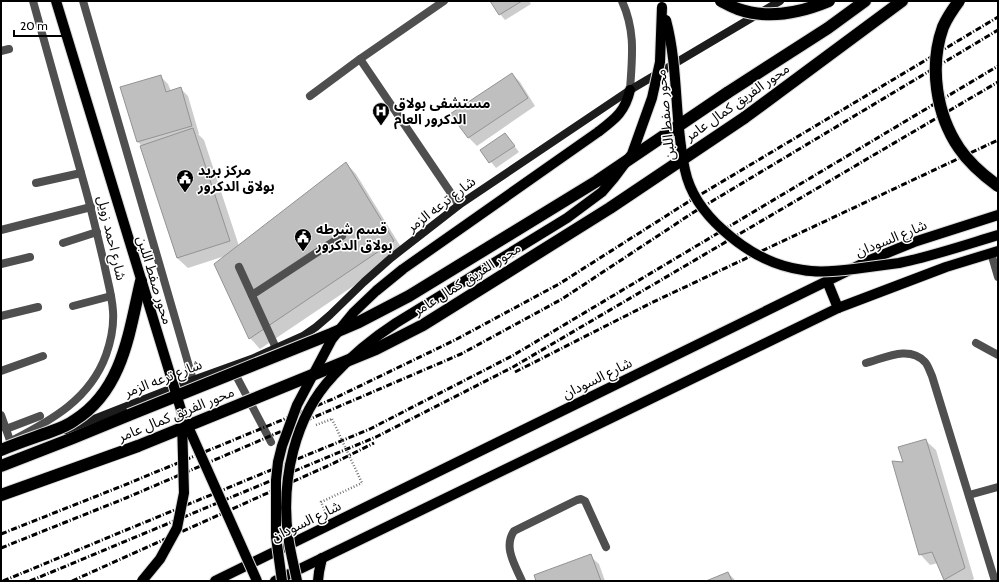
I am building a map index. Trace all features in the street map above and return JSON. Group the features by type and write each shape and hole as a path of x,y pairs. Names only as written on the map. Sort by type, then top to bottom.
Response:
{"highway":[{"path":"721,1 738,9 752,13 777,14 794,13 829,1"},
{"name":"محور الفريق كمال عامر","path":"1,466 331,334 396,303 597,181 727,93 828,28 865,1"},
{"name":"محور الفريق كمال عامر","path":"1,495 138,446 320,373 376,350 423,325 610,208 744,118 902,1"},
{"path":"959,1 950,13 943,28 938,45 936,80 938,97 943,115 959,147 970,162 984,176 998,186"},
{"path":"1,450 64,427 88,411 100,399 110,386 121,361 128,338 141,281"}],"main road":[{"name":"محور صفط اللبن","path":"56,1 182,413 257,581"},
{"name":"شارع ترعه الزمر","path":"1,454 192,380 254,358 303,336 316,327 380,268 459,205 630,90 780,1"},
{"name":"محور صفط اللبن","path":"662,4 671,44 685,170 690,189 715,222 746,248 783,266 804,271 836,270 900,262 942,252 998,235"},
{"name":"محور صفط اللبن","path":"297,581 288,535 288,481 296,440 302,425 317,398 332,376 370,340 396,322 567,218 602,192 632,154 652,98 660,62 662,4"},
{"path":"282,581 275,524 278,462 285,435 297,405 332,339 354,312 376,291 403,269 614,120 622,112 628,101 630,90"},
{"name":"شارع السودان","path":"215,581 893,250 998,215"},
{"path":"275,581 838,308 946,267 994,252"},
{"path":"827,281 838,308"},
{"path":"142,581 160,559 177,528 184,493 182,413"},
{"path":"318,581 322,558"}],"street":[{"name":"شارع احمد زويل","path":"10,441 41,425 63,411 80,397 100,367 110,343 113,322 111,296 90,207 33,1"},
{"path":"83,1 192,380"},
{"path":"310,96 360,59 444,1"},
{"path":"622,1 631,28 633,50 630,90"},
{"path":"360,59 459,205"},
{"path":"36,183 81,173"},
{"path":"1,230 90,207"},
{"path":"63,244 96,232"},
{"path":"252,295 342,236"},
{"path":"994,252 998,277"},
{"path":"1,264 30,256"},
{"path":"239,267 276,348"},
{"path":"73,306 111,296"},
{"path":"1,316 38,307"},
{"path":"976,343 998,355"},
{"path":"866,363 900,353 915,354 926,363 932,376 995,581"},
{"path":"1,371 43,356"},
{"path":"231,366 271,442"},
{"path":"1,415 13,450"},
{"path":"6,429 40,416"},
{"path":"968,495 998,487"},
{"path":"522,581 510,552 510,537 514,531 577,500 581,499 585,501 606,547"}],"path":[{"path":"309,428 332,419 362,483 321,502"}],"building":[{"path":"490,1 522,1 499,15"},
{"path":"512,73 528,98 468,138 450,114"},
{"path":"161,75 166,92 181,87 192,126 137,142 120,87"},
{"name":"مركز بريد بولاق الدكرور","path":"193,128 230,241 177,258 140,146"},
{"path":"505,133 515,146 489,163 480,150"},
{"name":"قسم شرطه بولاق الدكرور","path":"346,162 394,241 249,339 214,264"},
{"path":"926,439 965,568 944,580 932,552 919,555 892,461 903,462 898,447"},
{"path":"591,554 601,581 536,581 534,575"},
{"path":"728,572 732,581 706,581"}],"railway":[{"path":"1,534 333,399 455,340 559,284 688,202 998,17"},
{"path":"1,548 126,498 461,354 562,299 694,212 998,30"},
{"path":"3,581 370,429 512,356 998,66"},
{"path":"30,581 376,437 513,367 998,82"},
{"path":"515,372 651,303 998,140"},
{"path":"72,581 332,464 374,443"}],"place":[{"name":"مستشفى بولاق الدكرور العام","path":"381,126"},
{"name":"مركز بريد بولاق الدكرور","path":"185,193"},
{"name":"قسم شرطه بولاق الدكرور","path":"303,252"}]}
